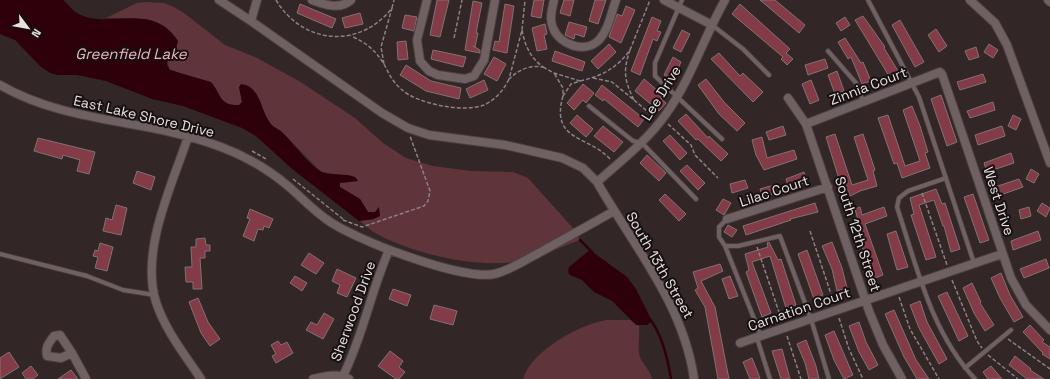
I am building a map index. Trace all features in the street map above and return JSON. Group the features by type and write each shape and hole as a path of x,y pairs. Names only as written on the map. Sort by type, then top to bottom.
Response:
{"street":[{"path":"219,0 382,113 408,128 429,135 504,145 562,158 583,168 597,182 614,211"},
{"path":"251,21 257,0"},
{"path":"312,0 336,6 345,5 352,0"},
{"path":"427,0 417,40 420,61 434,74 465,78 474,76 484,60 495,0"},
{"path":"554,0 551,21 556,34 568,43 583,48 594,44 604,34 616,0"},
{"path":"664,0 680,3 712,25"},
{"name":"Lee Drive","path":"597,182 642,143 661,120 677,96 725,0"},
{"path":"970,0 995,23 1007,45 1050,163"},
{"name":"Zinnia Court","path":"806,124 940,72"},
{"name":"West Drive","path":"940,72 952,100 1011,278 1022,299 1039,320 1050,330"},
{"name":"East Lake Shore Drive","path":"0,85 24,98 52,108 188,137 219,146 252,161 286,185 336,227 368,243 476,275 492,274 514,266 614,211"},
{"name":"South 12th Street","path":"788,98 806,124 866,300 883,345 902,379"},
{"path":"188,137 162,212 156,236 152,280 154,295 161,314 200,379"},
{"name":"Lilac Court","path":"727,219 828,187"},
{"name":"South 13th Street","path":"614,211 674,311 690,354 694,379"},
{"name":"Sherwood Drive","path":"313,379 346,377 368,307 389,250"},
{"name":"Carnation Court","path":"740,343 1002,254"},
{"path":"72,352 86,379"}],"lane":[{"path":"868,0 919,97 974,263"},
{"path":"680,3 654,69 657,79 722,139"},
{"path":"712,25 743,49 769,75"},
{"path":"828,51 856,83 864,102"},
{"path":"589,106 633,141 642,143 696,199"},
{"path":"946,178 920,186 902,195 897,202 922,281 942,333 949,347 975,379"},
{"path":"727,219 719,227 719,237 725,246 759,337 770,379"},
{"path":"725,246 738,246 780,236 811,319 829,379"},
{"path":"0,254 87,276 123,290 154,295"},
{"path":"965,368 1011,330"}],"path":[{"path":"276,0 282,10 295,22 310,31 338,36 351,36 377,24 392,8"},
{"path":"384,64 381,46 394,0"},
{"path":"454,38 462,0"},
{"path":"351,36 374,49 391,78 402,90 412,97 454,107 472,108 484,105 502,92 509,79 522,30 525,0"},
{"path":"634,100 625,78 624,66 650,0"},
{"path":"522,30 524,43 530,53 543,67 554,73 580,81"},
{"path":"563,96 571,84 593,78 615,67 630,50"},
{"path":"509,79 517,71 525,68 534,66 543,67"},
{"path":"554,73 563,88 560,108 561,121 567,131 576,139 608,157 616,166"},
{"path":"593,78 612,82 651,115 669,124 691,145 695,155 718,178"},
{"path":"336,227 343,219 362,227 424,206 428,201 430,191 412,144"},
{"path":"920,186 961,304 977,341 985,352 1018,379"},
{"path":"810,232 849,349 863,379"},
{"path":"755,241 800,379"},
{"path":"897,290 910,329 939,379"},
{"path":"1005,336 1011,342 1050,369"}],"shaded area":[{"path":"137,3 164,3 174,7 225,45 255,57 299,81 355,118 383,143 406,158 433,166 471,171 513,172 528,178 573,228 580,240 525,260 508,263 489,263 450,259 430,254 393,242 377,234 360,221 374,219 379,208 375,212 368,212 360,199 340,187 340,183 358,181 355,177 322,172 317,168 281,131 271,125 263,111 260,100 239,87 242,102 239,105 226,103 221,98 214,86 169,69 167,55 177,45 175,37 135,18 106,18"},
{"path":"607,320 631,320 639,326 639,353 641,360 650,373 652,379 523,379 528,369 536,359 558,340 584,327"}],"water":[{"name":"Greenfield Lake","path":"0,0 63,0 75,12 89,18 129,18 155,22 167,29 178,41 176,48 167,55 167,65 170,70 211,82 224,102 228,104 239,105 242,102 239,87 241,84 253,89 267,119 274,127 283,133 307,160 322,172 355,177 358,181 340,183 340,187 360,199 368,212 375,212 379,207 380,216 374,219 359,221 291,168 256,136 242,128 183,106 152,99 106,81 77,75 58,75 50,73 40,66 15,40 0,34"},
{"path":"590,250 627,277 636,289 652,321 647,325 636,325 612,301 594,292 582,280 570,275 568,272 569,267"}],"building":[{"path":"437,0 449,0 440,37 430,35"},
{"path":"534,0 544,0 541,18 531,16"},
{"path":"564,0 574,0 570,16 560,13"},
{"path":"595,0 606,0 598,24 589,21"},
{"path":"760,0 775,0 805,25 799,33"},
{"path":"473,1 482,3 476,33 478,33 475,47 473,46 480,50 480,53 465,50"},
{"path":"300,4 336,19 332,28 297,13"},
{"path":"505,4 514,6 507,53 493,50 495,41 499,42"},
{"path":"740,4 790,49 786,53 793,59 787,65 781,59 783,57 732,14"},
{"path":"626,6 635,10 621,43 609,37 617,14 622,16"},
{"path":"360,13 363,24 345,28 342,18"},
{"path":"405,15 417,17 414,31 402,28"},
{"path":"863,16 885,47 884,48 898,71 889,76 855,20"},
{"path":"652,17 661,21 657,31 661,32 657,41 653,39 640,75 631,71"},
{"path":"845,17 850,25 841,31 836,23"},
{"path":"900,20 924,62 915,67 892,25"},
{"path":"569,22 587,27 584,37 575,34 574,39 565,35"},
{"path":"545,24 547,34 544,35 547,49 537,51 532,28"},
{"path":"936,29 947,46 939,52 928,35"},
{"path":"682,30 690,34 681,52 673,48"},
{"path":"845,38 861,63 863,62 871,81 862,84 851,57 848,59 838,42"},
{"path":"406,41 408,59 398,60 397,42"},
{"path":"609,44 616,52 598,69 591,61"},
{"path":"989,44 998,50 993,58 984,52"},
{"path":"976,47 979,57 969,60 965,51"},
{"path":"433,50 466,57 463,67 431,59"},
{"path":"555,51 585,62 582,71 552,61"},
{"path":"719,53 740,76 743,73 763,92 753,102 711,59"},
{"path":"494,57 506,64 497,81 484,74"},
{"path":"673,57 681,62 673,79 664,75"},
{"path":"825,59 828,68 808,75 805,65"},
{"path":"406,65 431,81 461,88 459,99 426,91 400,75"},
{"path":"837,71 844,91 835,94 828,75"},
{"path":"983,74 986,82 960,90 957,82"},
{"path":"644,79 664,96 661,99 666,103 659,111 635,91"},
{"path":"706,79 724,102 745,123 737,131 719,114 698,85"},
{"path":"484,80 488,90 470,98 466,89"},
{"path":"811,80 819,100 810,104 802,84"},
{"path":"583,84 594,93 586,103 583,100 574,110 567,103"},
{"path":"602,85 644,119 638,127 604,99 603,101 595,95"},
{"path":"941,95 957,142 947,146 931,99"},
{"path":"993,102 995,110 970,118 967,111"},
{"path":"912,106 928,152 925,153 930,168 902,178 897,163 894,164 878,118 888,115 905,166 920,161 903,110"},
{"path":"686,114 708,138 709,136 728,154 721,161 698,139 696,140 678,121"},
{"path":"577,115 593,129 586,137 570,123"},
{"path":"1013,115 1021,119 1016,130 1008,126"},
{"path":"603,126 623,142 614,152 594,136"},
{"path":"783,126 786,135 769,140 766,132"},
{"path":"1002,126 1005,136 978,145 975,135"},
{"path":"835,134 852,185 868,180 854,137 863,134 875,170 873,171 877,186 860,191 850,196 844,181 840,182 826,137"},
{"path":"670,135 687,153 680,160 663,141"},
{"path":"762,137 767,158 794,150 797,159 764,170 756,155 752,140"},
{"path":"38,138 95,152 89,174 77,171 80,160 63,155 62,159 34,151"},
{"path":"1011,153 1014,163 987,172 984,163"},
{"path":"647,155 666,173 659,181 640,163"},
{"path":"687,165 705,183 698,190 680,171"},
{"path":"1031,169 1039,174 1034,183 1026,179"},
{"path":"137,171 155,177 151,190 133,183"},
{"path":"804,172 807,182 789,189 786,179"},
{"path":"1019,179 1023,187 995,197 992,188"},
{"path":"745,180 748,188 732,193 730,184"},
{"path":"774,185 776,193 763,197 760,189"},
{"path":"936,189 942,204 945,203 960,249 951,252 944,226 934,200 919,205 936,257 926,260 911,215 914,214 910,198"},
{"path":"665,194 686,214 679,221 659,200"},
{"path":"973,194 989,240 980,243 964,197"},
{"path":"723,199 731,203 724,215 716,210"},
{"path":"815,203 818,212 790,219 791,220 746,235 743,226"},
{"path":"1042,203 1050,208 1046,217 1037,211"},
{"path":"116,205 127,208 121,235 103,231 106,218 112,220"},
{"path":"860,207 862,215 884,207 887,216 865,224 883,275 873,279 857,232 861,231 855,209"},
{"path":"1029,207 1031,216 1021,219 1019,210"},
{"path":"250,209 273,219 269,228 264,226 263,230 258,229 254,241 243,236 250,219 247,218"},
{"path":"728,225 737,230 732,237 724,232"},
{"path":"896,231 908,267 897,270 887,234"},
{"path":"1038,231 1041,240 1013,250 1011,241"},
{"path":"205,238 206,245 210,245 210,251 205,251 205,258 200,258 202,289 193,289 193,282 186,282 185,267 192,267 191,247 196,247 196,239"},
{"path":"769,242 778,260 781,259 796,305 786,308 770,256 752,262 771,313 762,317 746,272 749,270 745,254 768,247 767,243"},
{"path":"832,242 842,268 847,288 837,291 832,269 822,246"},
{"path":"100,243 113,247 107,271 95,268 98,257 93,256 95,250 98,251"},
{"path":"807,250 823,295 814,299 798,254"},
{"path":"309,253 324,263 316,274 301,265"},
{"path":"1046,259 1049,268 1024,278 1020,269"},
{"path":"720,264 723,271 701,281 715,307 729,379 718,379 705,307 695,290 698,288 693,272"},
{"path":"337,269 356,278 347,297 337,293 340,285 332,281"},
{"path":"1001,273 1010,295 1023,317 1014,322 1000,298 991,278"},
{"path":"295,276 307,283 302,291 290,283"},
{"path":"730,276 738,296 729,299 722,279"},
{"path":"972,283 981,302 980,303 994,325 985,331 974,313 963,288"},
{"path":"393,289 411,295 407,306 389,299"},
{"path":"947,292 968,336 959,341 938,296"},
{"path":"198,298 208,322 220,339 210,346 201,333 189,302"},
{"path":"920,301 927,322 947,359 939,364 919,328 910,305"},
{"path":"434,305 457,311 453,325 430,319"},
{"path":"894,310 916,360 929,379 917,379 904,357 885,314"},
{"path":"324,313 334,319 323,339 306,330 311,322 317,325"},
{"path":"859,322 866,342 878,365 869,370 859,352 849,326"},
{"path":"1030,325 1044,340 1042,342 1050,347 1050,359 1042,354 1043,353 1023,332"},
{"path":"834,331 853,375 844,379 834,360 825,335"},
{"path":"806,340 816,366 819,379 809,379 805,363 797,344"},
{"path":"278,341 281,345 287,342 293,353 276,363 272,356 276,354 271,345"},
{"path":"782,349 790,379 781,379 772,351"},
{"path":"390,351 403,361 399,367 405,372 399,379 396,379 378,366"},
{"path":"9,352 19,367 0,379 0,358"},
{"path":"1015,356 1031,369 1030,370 1044,379 1027,379 1009,365"},
{"path":"752,358 760,378 750,379 743,362"},
{"path":"31,366 38,375 33,379 26,379 22,373"},
{"path":"991,366 1002,379 988,379 983,372"},
{"path":"71,370 78,379 58,379"}],"waterway":[{"path":"580,240 592,252"},
{"path":"650,319 661,340 671,379"}]}
